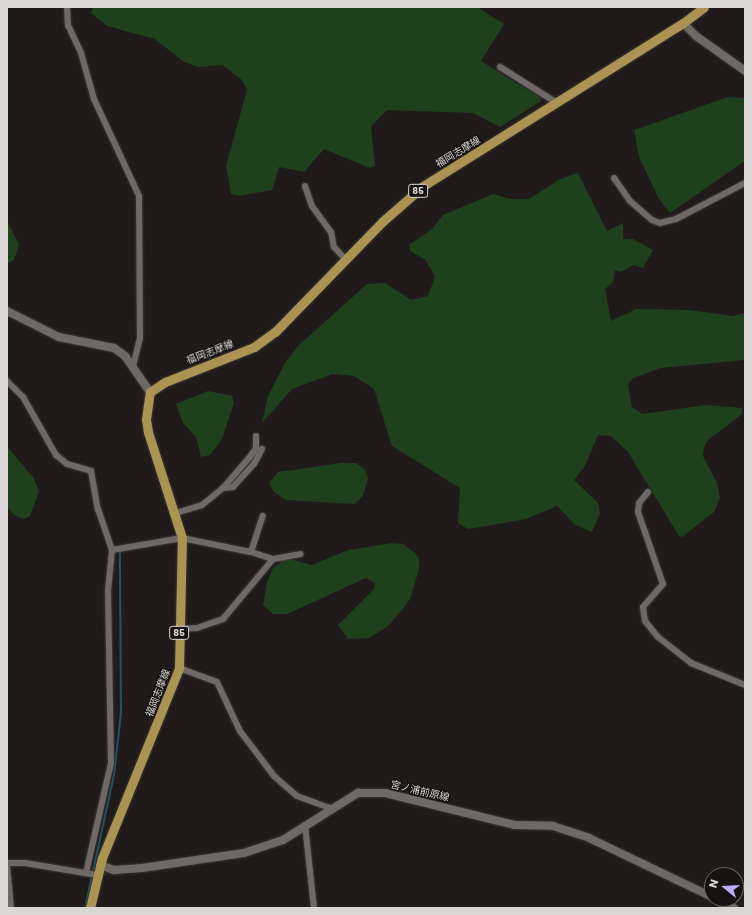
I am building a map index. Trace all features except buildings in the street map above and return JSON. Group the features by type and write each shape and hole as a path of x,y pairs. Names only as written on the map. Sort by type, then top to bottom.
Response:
{"main road":[{"name":"福岡志摩線","path":"90,908 100,865 179,668 182,538 176,513 148,432 146,420 150,392 165,382 254,347 275,332 345,259 423,186 684,23 704,7"},
{"path":"684,23 696,36 745,72"},
{"path":"7,311 59,337 114,348 133,366 150,392"},
{"name":"宮ノ浦前原線","path":"100,865 114,870 244,853 283,840 330,808 358,793 385,793 514,824 554,826 589,838 704,893"}],"street":[{"path":"67,7 68,25 81,53 94,98 139,196 140,338 133,366"},
{"path":"500,67 556,103"},
{"path":"614,178 630,201 652,220 660,223 676,219 745,183"},
{"path":"305,186 312,206 331,232 334,247 345,259"},
{"path":"7,381 23,397 56,455 67,464 91,471 98,509 112,550 108,591 111,763 86,873"},
{"path":"176,513 202,505 223,488 250,458 256,448 256,436"},
{"path":"223,488 235,486 254,464 262,449"},
{"path":"648,492 639,503 638,512 662,584 643,607 645,621 658,637 690,663 745,685"},
{"path":"251,552 264,516"},
{"path":"112,550 182,538 251,552 273,559 301,554"},
{"path":"179,628 198,628 223,619 273,559"},
{"path":"179,668 218,682 240,731 274,776 297,796 330,808"},
{"path":"305,825 314,908"},
{"path":"11,908 7,864 97,875"}],"green space":[{"path":"93,7 477,7 504,24 481,61 541,98 541,101 500,127 473,113 387,110 371,126 375,166 370,168 324,149 304,172 279,167 272,190 239,196 231,194 226,166 247,90 242,80 223,65 198,67 184,62 155,39 107,26 91,13"},
{"path":"728,97 745,98 745,161 670,213 659,199 639,157 634,130"},
{"path":"578,173 607,231 623,223 623,239 633,239 653,250 643,268 634,265 621,272 615,270 613,282 605,289 611,321 636,309 690,310 733,316 745,313 745,360 661,368 633,378 628,385 632,407 642,414 706,405 742,408 742,414 707,441 704,448 703,456 717,483 720,498 714,512 682,537 679,536 628,452 611,436 598,435 585,466 574,480 598,503 600,513 592,532 575,525 557,506 526,519 468,529 458,523 460,488 392,446 374,389 354,376 333,374 292,389 262,423 268,396 285,363 298,346 367,284 385,283 411,300 428,296 435,277 426,260 410,251 409,245 432,229 443,215 493,194 511,199 529,199 560,179"},
{"path":"7,221 19,245 14,260 8,263"},
{"path":"208,391 232,396 234,403 222,439 210,455 201,457 196,437 183,423 176,404"},
{"path":"7,447 33,477 39,491 30,516 24,519 14,515 7,507"},
{"path":"341,463 356,463 365,470 368,478 363,496 354,504 286,500 274,492 269,483 278,472"},
{"path":"391,543 403,544 415,553 419,559 419,569 410,599 387,627 369,638 348,639 338,625 374,589 375,583 366,578 287,614 273,614 263,605 267,582 273,568 286,558 312,565 348,550"}],"waterway":[{"path":"85,908 114,775 121,713 120,551"}]}
